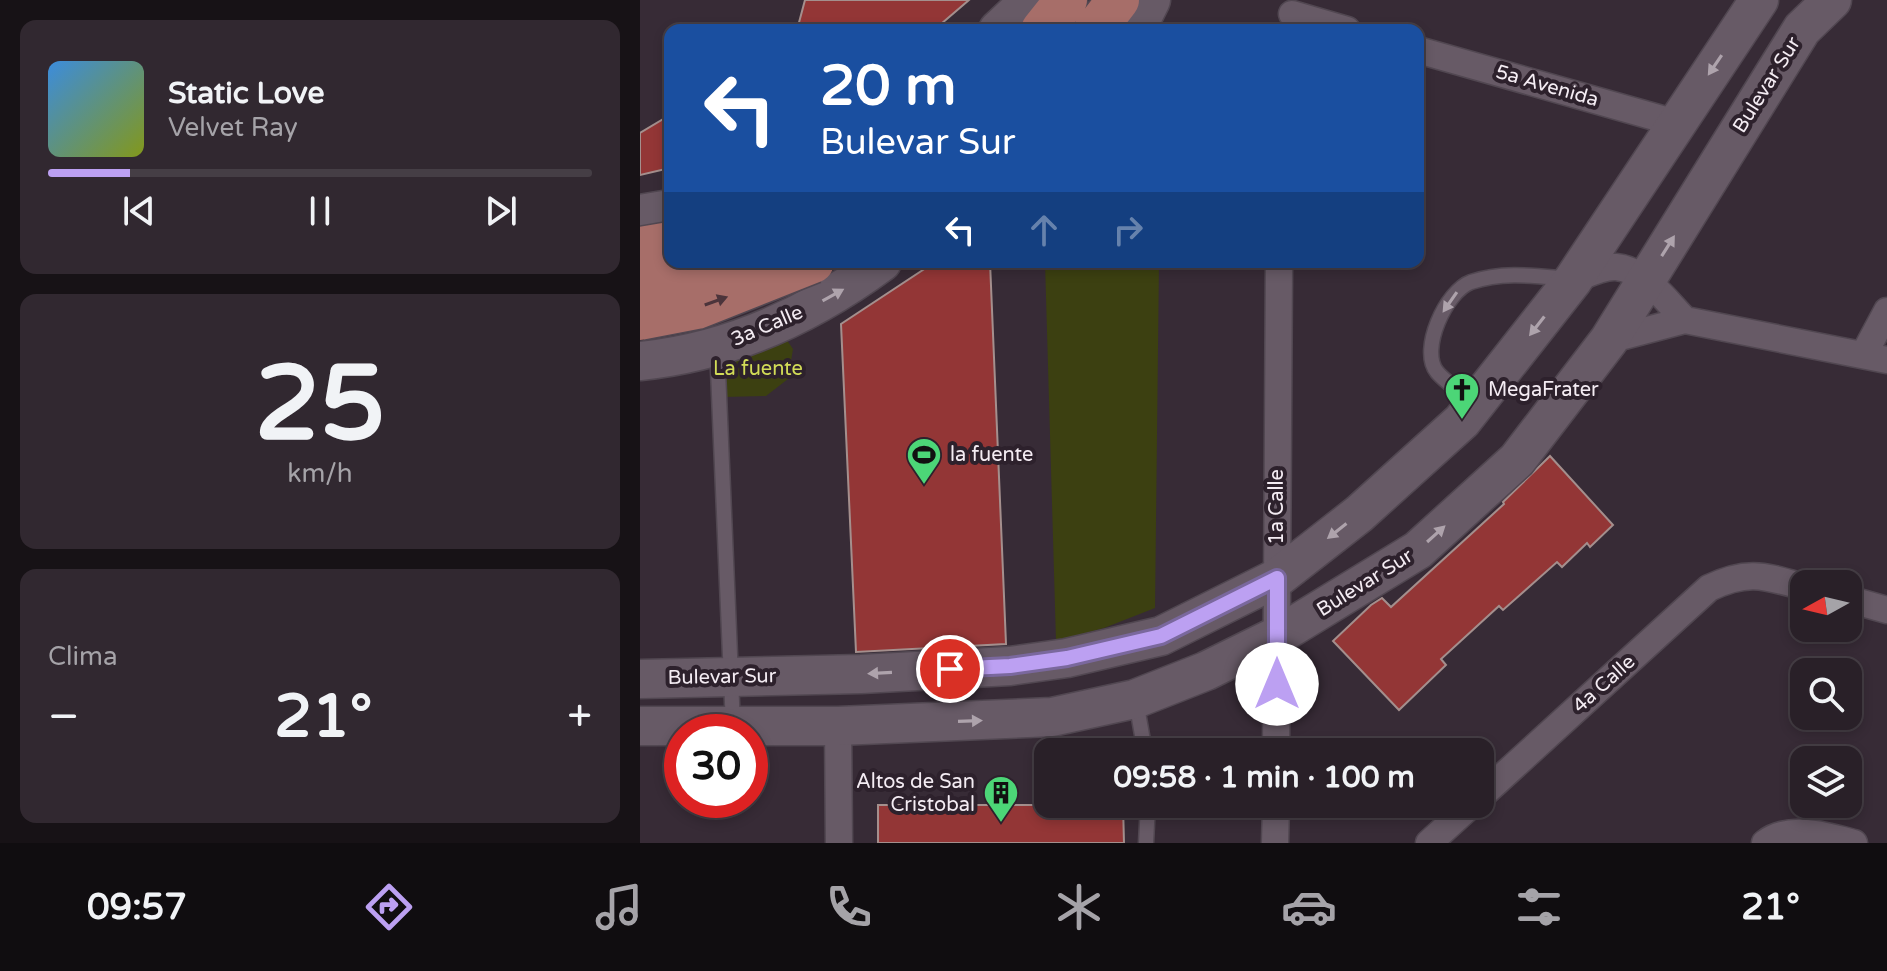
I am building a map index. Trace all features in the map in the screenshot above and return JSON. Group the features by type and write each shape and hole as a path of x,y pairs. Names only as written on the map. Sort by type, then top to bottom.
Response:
{"main road":[{"path":"1100,24 1118,0"},
{"path":"1139,24 1151,0"},
{"name":"Bulevar Sur","path":"640,679 861,674 995,667 1067,658 1161,636 1277,578 1359,514 1462,421 1573,280 1759,0"},
{"name":"Bulevar Sur","path":"768,726 1052,717 1135,699 1206,671 1277,636 1418,550 1517,460 1609,340 1802,29 1832,0"},
{"path":"1014,24 1048,11"},
{"path":"640,214 664,210"},
{"path":"640,230 648,238 657,265 656,359"},
{"path":"640,248 664,244"},
{"path":"640,280 698,268"},
{"path":"640,319 697,308 798,268"},
{"name":"3a Calle","path":"656,359 746,339 779,325 851,285 874,268"},
{"name":"Bulevar Sur","path":"640,726 664,726"}],"street":[{"path":"1293,15 1325,24"},
{"name":"5a Avenida","path":"1424,52 1676,123"},
{"path":"1573,280 1615,267 1633,273 1646,281 1685,320"},
{"name":"1a Calle","path":"1276,738 1279,268"},
{"path":"1609,340 1685,320 1876,357 1887,311"},
{"name":"4a Calle","path":"1494,784 1709,588 1731,577 1762,575 1790,583"},
{"path":"1862,603 1887,610"},
{"path":"838,726 839,843"},
{"path":"1275,843 1276,818"},
{"path":"1429,843 1457,818"},
{"path":"1765,843 1769,839 1794,833 1823,835 1854,843"}],"lane":[{"path":"1476,403 1436,371 1430,352 1448,300 1467,283 1510,273 1573,280"},
{"path":"717,347 733,714"},
{"path":"1135,699 1142,738"},
{"path":"1146,843 1147,818"}],"green space":[{"path":"1045,268 1159,268 1155,608 1104,628 1056,641"},
{"name":"La fuente","path":"784,336 793,349 788,379 766,396 723,397 721,354"}],"building":[{"path":"805,0 969,0 941,24 799,24"},
{"path":"664,119 664,169 640,175 640,133"},
{"name":"la fuente","path":"926,268 990,268 1006,644 856,652 841,324"},
{"path":"1550,456 1613,525 1590,547 1587,543 1562,567 1557,562 1503,610 1499,606 1441,659 1446,665 1399,710 1333,641 1382,598 1391,607 1504,504"},
{"name":"Altos de San Cristobal","path":"878,805 1034,805 1034,818 1123,818 1124,843 878,843"}],"place":[{"name":"MegaFrater","path":"1462,421"},
{"name":"la fuente","path":"924,486"},
{"name":"Altos de San Cristobal","path":"1001,824"}],"route":[{"path":"950,669 1010,666 1067,658 1161,636 1277,578 1277,684"}]}
